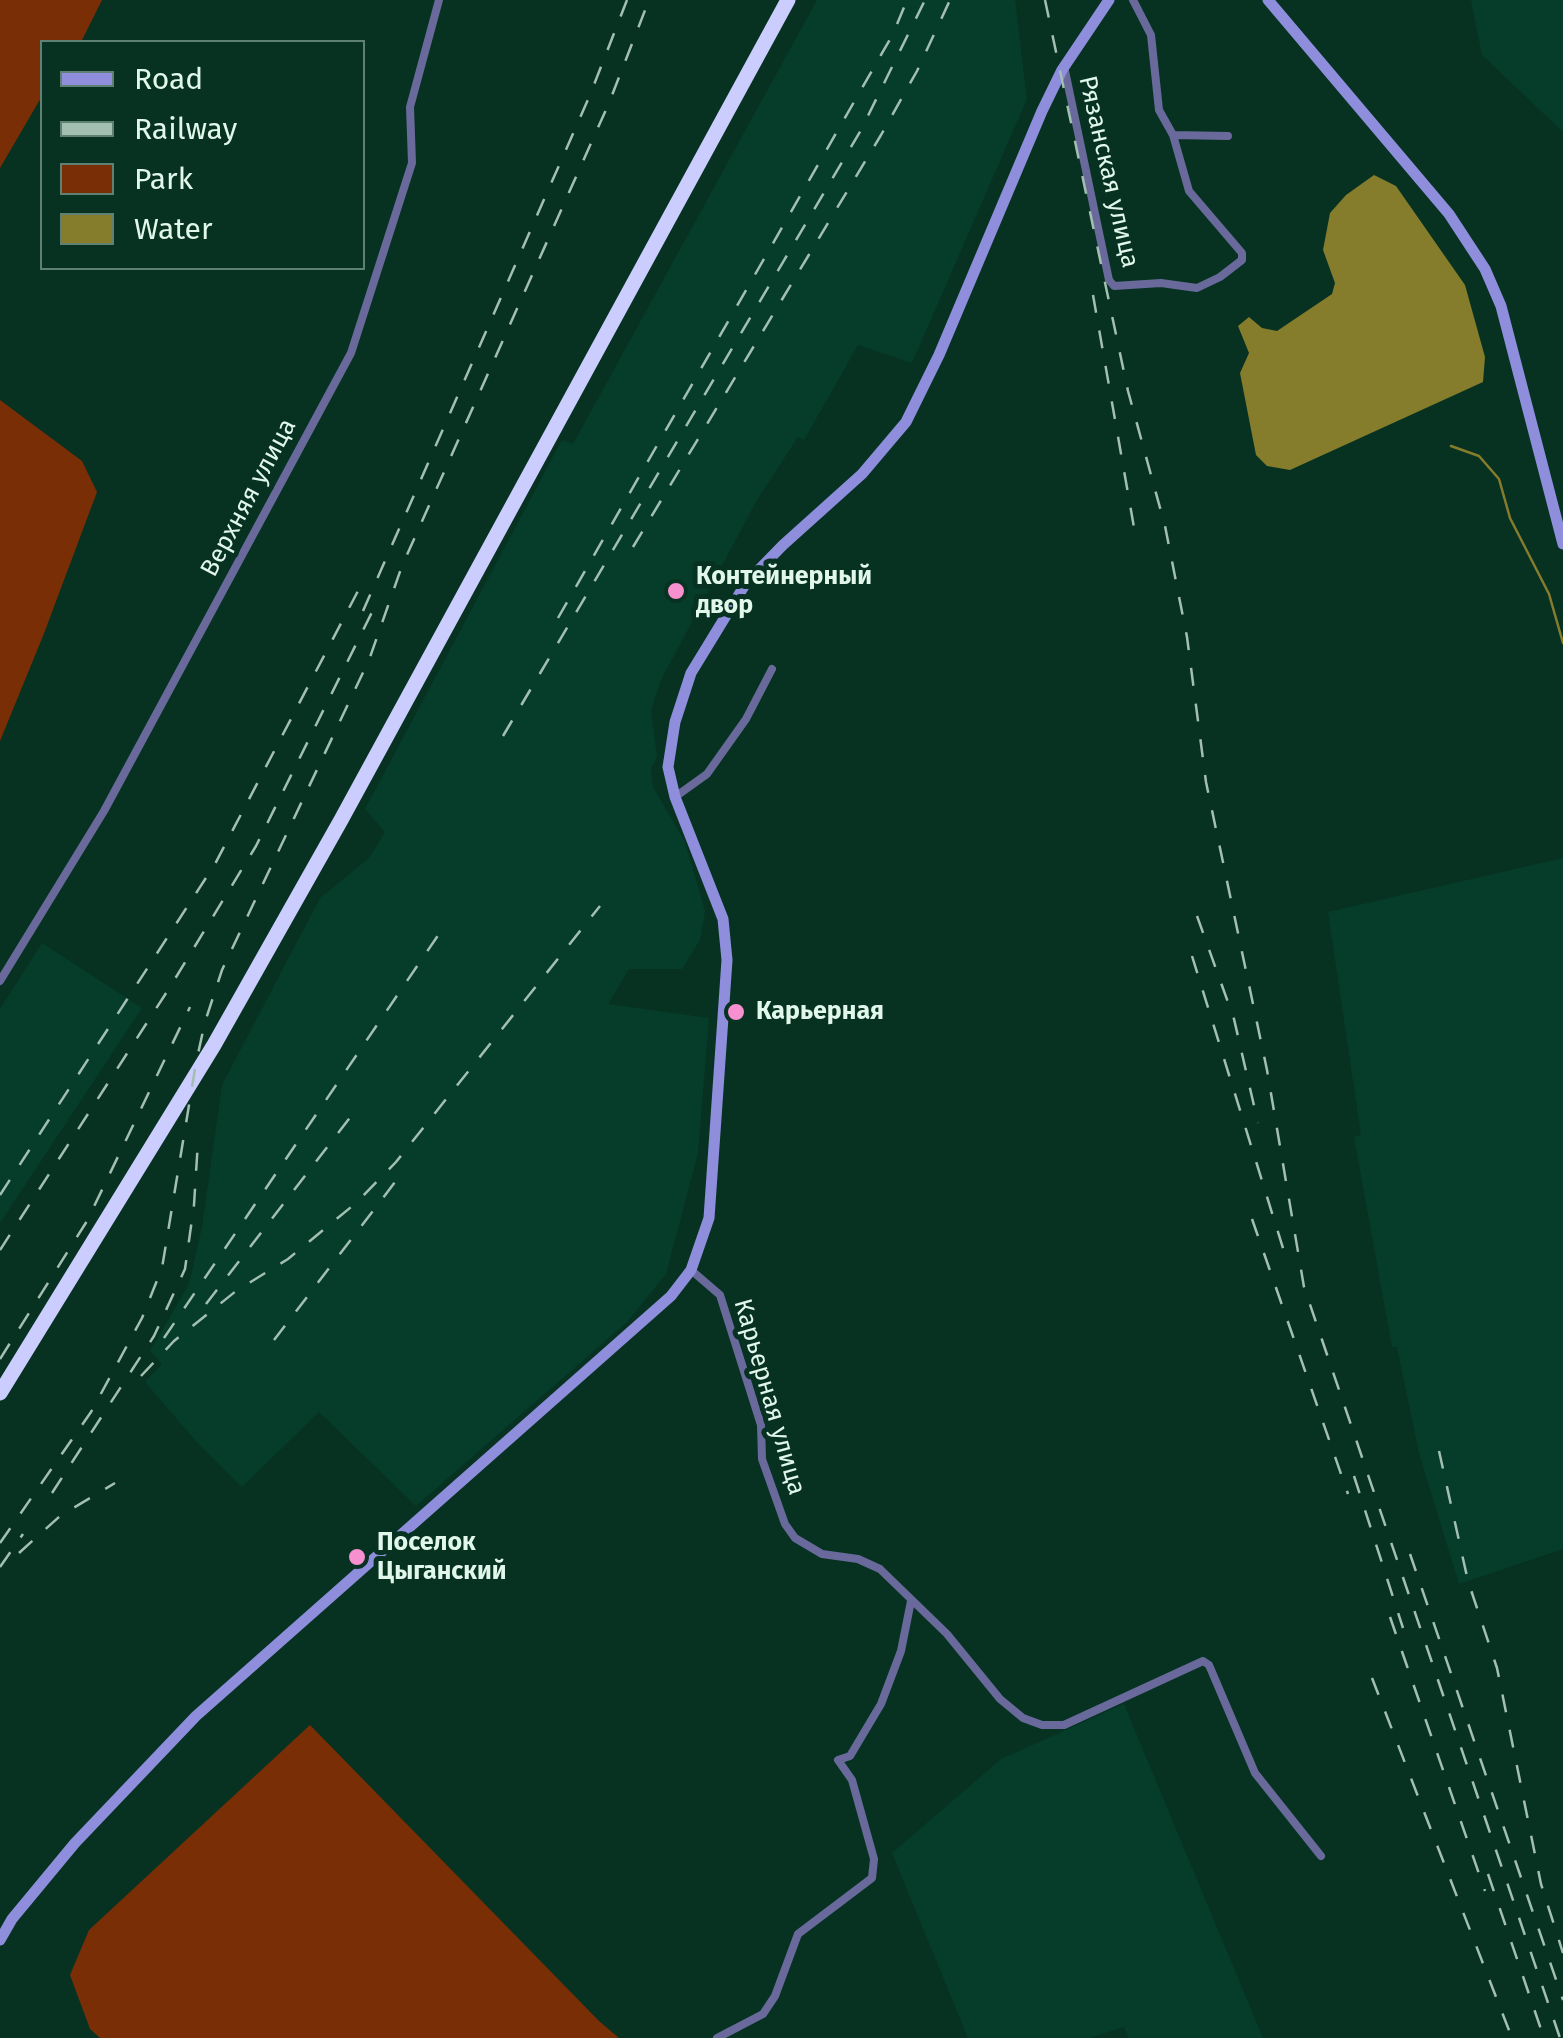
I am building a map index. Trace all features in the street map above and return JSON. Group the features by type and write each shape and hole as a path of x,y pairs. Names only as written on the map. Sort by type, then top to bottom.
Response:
{"highway":[{"path":"0,1393 214,1044 788,0"}],"street":[{"name":"Верхняя улица","path":"0,981 104,811 351,352 412,163 410,107 439,0"},
{"path":"0,1940 12,1919 75,1843 196,1716 671,1296 692,1270 709,1218 727,960 723,919 675,797 668,767 674,722 691,673 746,583 862,474 906,422 1064,66 1109,0"},
{"path":"1133,0 1151,35 1159,110 1173,135 1228,136"},
{"path":"1268,0 1448,214 1485,269 1501,306 1563,544"},
{"name":"Рязанская улица","path":"1064,66 1109,280 1114,286 1161,283 1197,288 1242,260 1242,253 1189,190 1173,135"},
{"path":"675,797 707,774 746,718 772,668"},
{"name":"Карьерная улица","path":"692,1270 720,1295 761,1426 762,1460 785,1524 796,1538 822,1554 874,1564 947,1634 1000,1700 1023,1718 1042,1725 1064,1725 1203,1661 1208,1664 1255,1773 1320,1856"},
{"path":"717,2038 763,2014 776,1996 798,1934 872,1878 874,1859 852,1780 838,1760 850,1756 881,1704 900,1651 911,1600"}],"shaded area":[{"path":"817,0 1015,0 1027,99 912,363 858,345 804,440 798,437 757,500 660,682 651,711 657,757 651,768 653,787 685,842 705,911 700,940 682,969 629,969 608,1004 709,1018 698,1153 666,1274 627,1322 416,1506 319,1412 242,1487 145,1382 162,1364 150,1351 189,1284 202,1227 222,1085 320,898 369,858 385,832 365,809 562,440 573,444"},
{"path":"1471,0 1563,0 1563,132 1482,55"},
{"path":"1563,858 1563,1549 1459,1584 1419,1453 1397,1347 1392,1347 1354,1137 1361,1135 1328,912"},
{"path":"42,943 142,1008 0,1223 0,1009"},
{"path":"1124,1704 1263,2038 1129,2038 1124,2027 1089,2038 968,2038 892,1853 1001,1759"}],"green space":[{"path":"0,0 102,0 82,40 40,40 40,99 0,168"},
{"path":"0,400 82,461 97,492 0,741"},
{"path":"310,1725 619,2038 100,2038 90,2029 70,1975 89,1930"}],"water":[{"path":"1374,175 1396,186 1465,285 1485,357 1483,382 1290,470 1267,466 1256,455 1240,373 1249,353 1238,326 1249,317 1262,328 1277,331 1332,294 1335,283 1323,250 1330,213 1346,195"}],"waterway":[{"path":"1451,446 1479,456 1499,479 1510,518 1549,594 1563,643"}],"railway":[{"path":"363,611 590,95 627,0"},
{"path":"0,1543 91,1412 142,1318 162,1268 196,1063 222,970 369,660 402,566 609,103 649,0"},
{"path":"558,618 893,34 907,0"},
{"path":"503,736 861,130 925,0"},
{"path":"633,547 881,135 950,0"},
{"path":"1045,0 1128,391 1165,526 1187,637 1206,782 1267,1070 1304,1287 1560,2038"},
{"path":"1093,295 1135,533"},
{"path":"0,1195 215,864 359,589"},
{"path":"0,1250 256,846 377,602"},
{"path":"141,1376 174,1341 236,1291 288,1259 356,1203 396,1162 600,906"},
{"path":"1197,916 1234,1019 1258,1123"},
{"path":"164,1338 441,931"},
{"path":"1192,956 1287,1261"},
{"path":"0,1359 87,1221 190,1007"},
{"path":"206,1304 359,1106"},
{"path":"52,1493 154,1336 185,1269 198,1141"},
{"path":"274,1340 402,1173"},
{"path":"1252,1219 1348,1494"},
{"path":"1439,1451 1468,1581 1497,1668 1541,1884 1563,1953"},
{"path":"1354,1476 1403,1628"},
{"path":"19,1553 60,1516 115,1483"},
{"path":"0,1567 23,1534"},
{"path":"1410,1554 1563,2000"},
{"path":"1390,1617 1485,1891"},
{"path":"1372,1678 1512,2038"},
{"path":"1488,1874 1544,2038"}],"place":[{"name":"Контейнерный двор","path":"676,591"},
{"name":"Карьерная","path":"736,1012"},
{"name":"Поселок Цыганский","path":"357,1557"}]}
